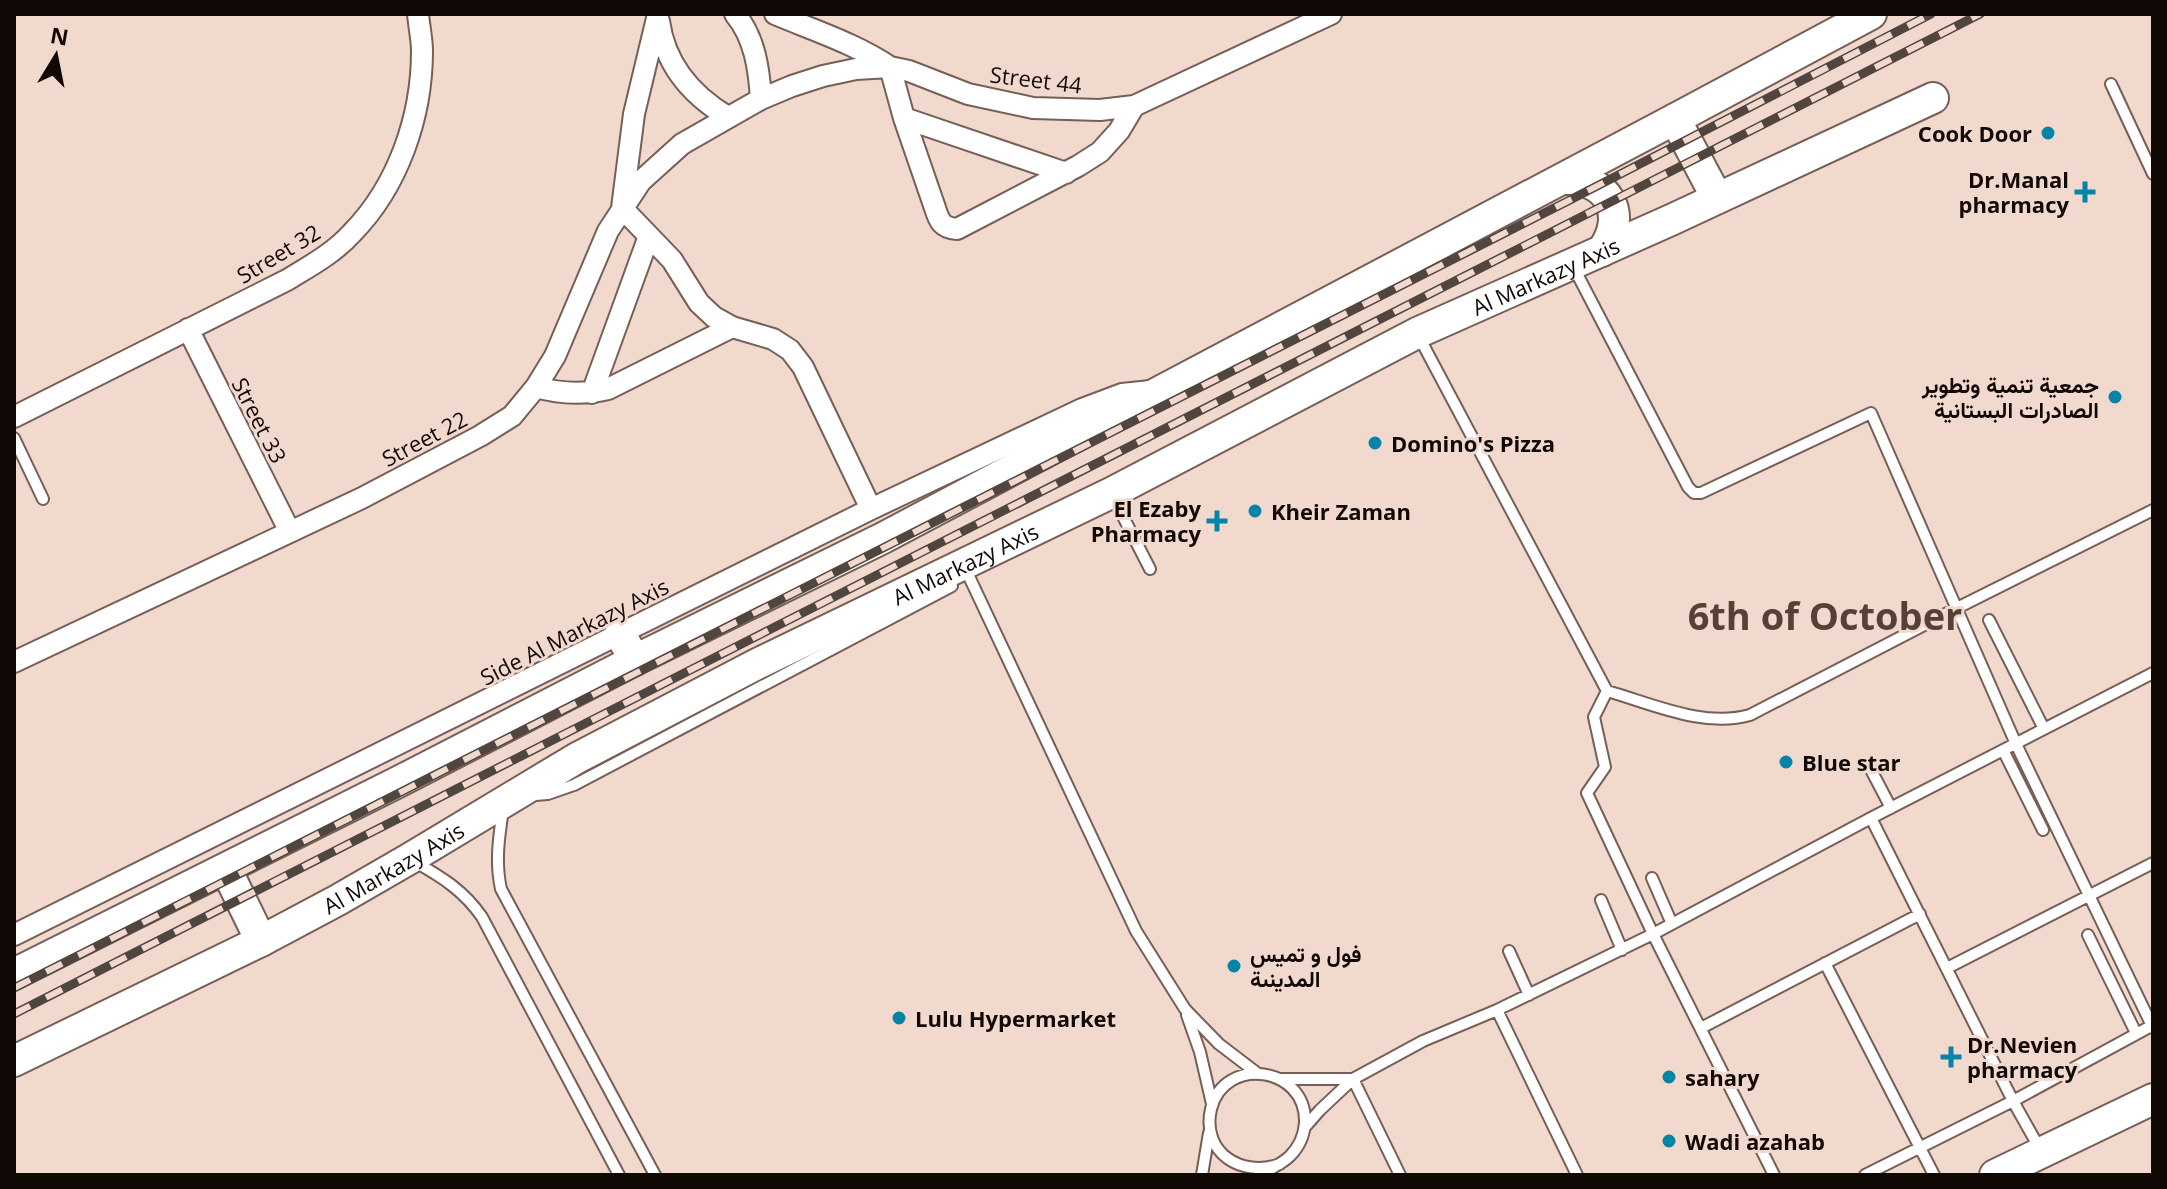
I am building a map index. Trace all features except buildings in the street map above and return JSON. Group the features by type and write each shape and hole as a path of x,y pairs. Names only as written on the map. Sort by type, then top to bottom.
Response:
{"main road":[{"path":"14,974 226,869 628,647 883,538 1871,14"},
{"name":"Al Markazy Axis","path":"14,1061 261,941 409,859 577,758 695,696 966,570 1417,333 1933,98"},
{"path":"1675,119 1717,198"},
{"path":"1563,179 1577,178 1590,182 1602,189 1610,200 1615,213 1615,227 1602,251"},
{"path":"226,869 261,941"},
{"path":"1995,1175 2153,1099"}],"street":[{"name":"Street 32","path":"14,417 287,280 321,260 351,234 377,204 396,170 409,133 418,93 422,51 418,14"},
{"path":"658,14 661,36 679,76 694,93 728,117"},
{"path":"658,14 640,80 622,208 672,260 699,303 714,317 732,327 773,339 790,350 803,367 871,509"},
{"path":"735,14 752,44 760,71 761,99"},
{"path":"775,14 840,39 890,67 940,222 948,229 957,229 1100,152 1119,131 1134,106"},
{"name":"Street 44","path":"728,117 761,99 823,76 856,69 890,67 909,71 968,94 1033,108 1089,110 1134,106 1331,14"},
{"name":"Street 22","path":"14,662 362,498 512,416 536,387 555,356 608,231 641,181 682,144 728,117"},
{"path":"904,118 1066,173"},
{"path":"592,393 649,236"},
{"path":"536,387 573,394 608,389 732,327"},
{"name":"Street 33","path":"188,329 290,532"},
{"name":"Side Al Markazy Axis","path":"14,935 628,647 871,509 1102,401 1122,394 1163,390"}],"lane":[{"path":"2111,84 2153,174"},
{"path":"1572,264 1688,487 1694,493 1701,493 1871,413 2016,744 2153,1026 1865,1175"},
{"path":"1417,333 1607,691 1704,718 1735,719 1750,715 2153,510"},
{"path":"14,438 43,499"},
{"path":"1111,493 1150,569"},
{"path":"966,570 1136,931 1185,1009 1219,1044 1257,1073 1280,1079 1353,1079"},
{"path":"1989,620 2044,729"},
{"path":"1305,1127 1353,1079 1423,1041 1497,1010 1622,950 2153,673"},
{"path":"1607,691 1594,717 1605,767 1587,793 1653,934 1774,1175"},
{"path":"2003,750 2043,830"},
{"path":"1869,766 1891,808"},
{"path":"508,798 497,857 501,889 655,1175"},
{"path":"1871,818 2042,1153"},
{"path":"409,859 454,885 482,917 619,1175"},
{"path":"1947,968 2153,863"},
{"path":"1652,878 1672,924"},
{"path":"1601,900 1622,950"},
{"path":"1701,1028 1920,914"},
{"path":"2088,935 2136,1033"},
{"path":"1509,951 1529,995"},
{"path":"1825,963 1934,1175"},
{"path":"1185,1009 1200,1052 1212,1104 1202,1175"},
{"path":"1497,1010 1577,1175"},
{"path":"1212,1104 1235,1079 1257,1073"},
{"path":"1259,1175 1280,1164 1297,1148 1305,1127 1302,1104 1297,1094 1280,1079"},
{"path":"1353,1079 1400,1175"},
{"path":"1210,1127 1218,1148 1235,1164 1257,1169 1280,1164"}],"railway":[{"path":"14,988 1931,14"},
{"path":"14,1014 1980,14"}],"place":[{"name":"Cook Door","path":"2048,133"},
{"name":"Dr.Manal pharmacy","path":"2085,192"},
{"name":"جمعية تنمية وتطوير الصادرات البستانية","path":"2115,397"},
{"name":"Domino's Pizza","path":"1375,443"},
{"name":"Kheir Zaman","path":"1255,511"},
{"name":"El Ezaby Pharmacy","path":"1217,521"},
{"name":"Blue star","path":"1786,762"},
{"name":"فول و تميس المدينىة","path":"1234,966"},
{"name":"Lulu Hypermarket","path":"899,1018"},
{"name":"Dr.Nevien pharmacy","path":"1951,1057"},
{"name":"sahary","path":"1669,1077"},
{"name":"Wadi azahab","path":"1669,1141"}],"district":[{"name":"6th of October","path":"1825,615"}]}
